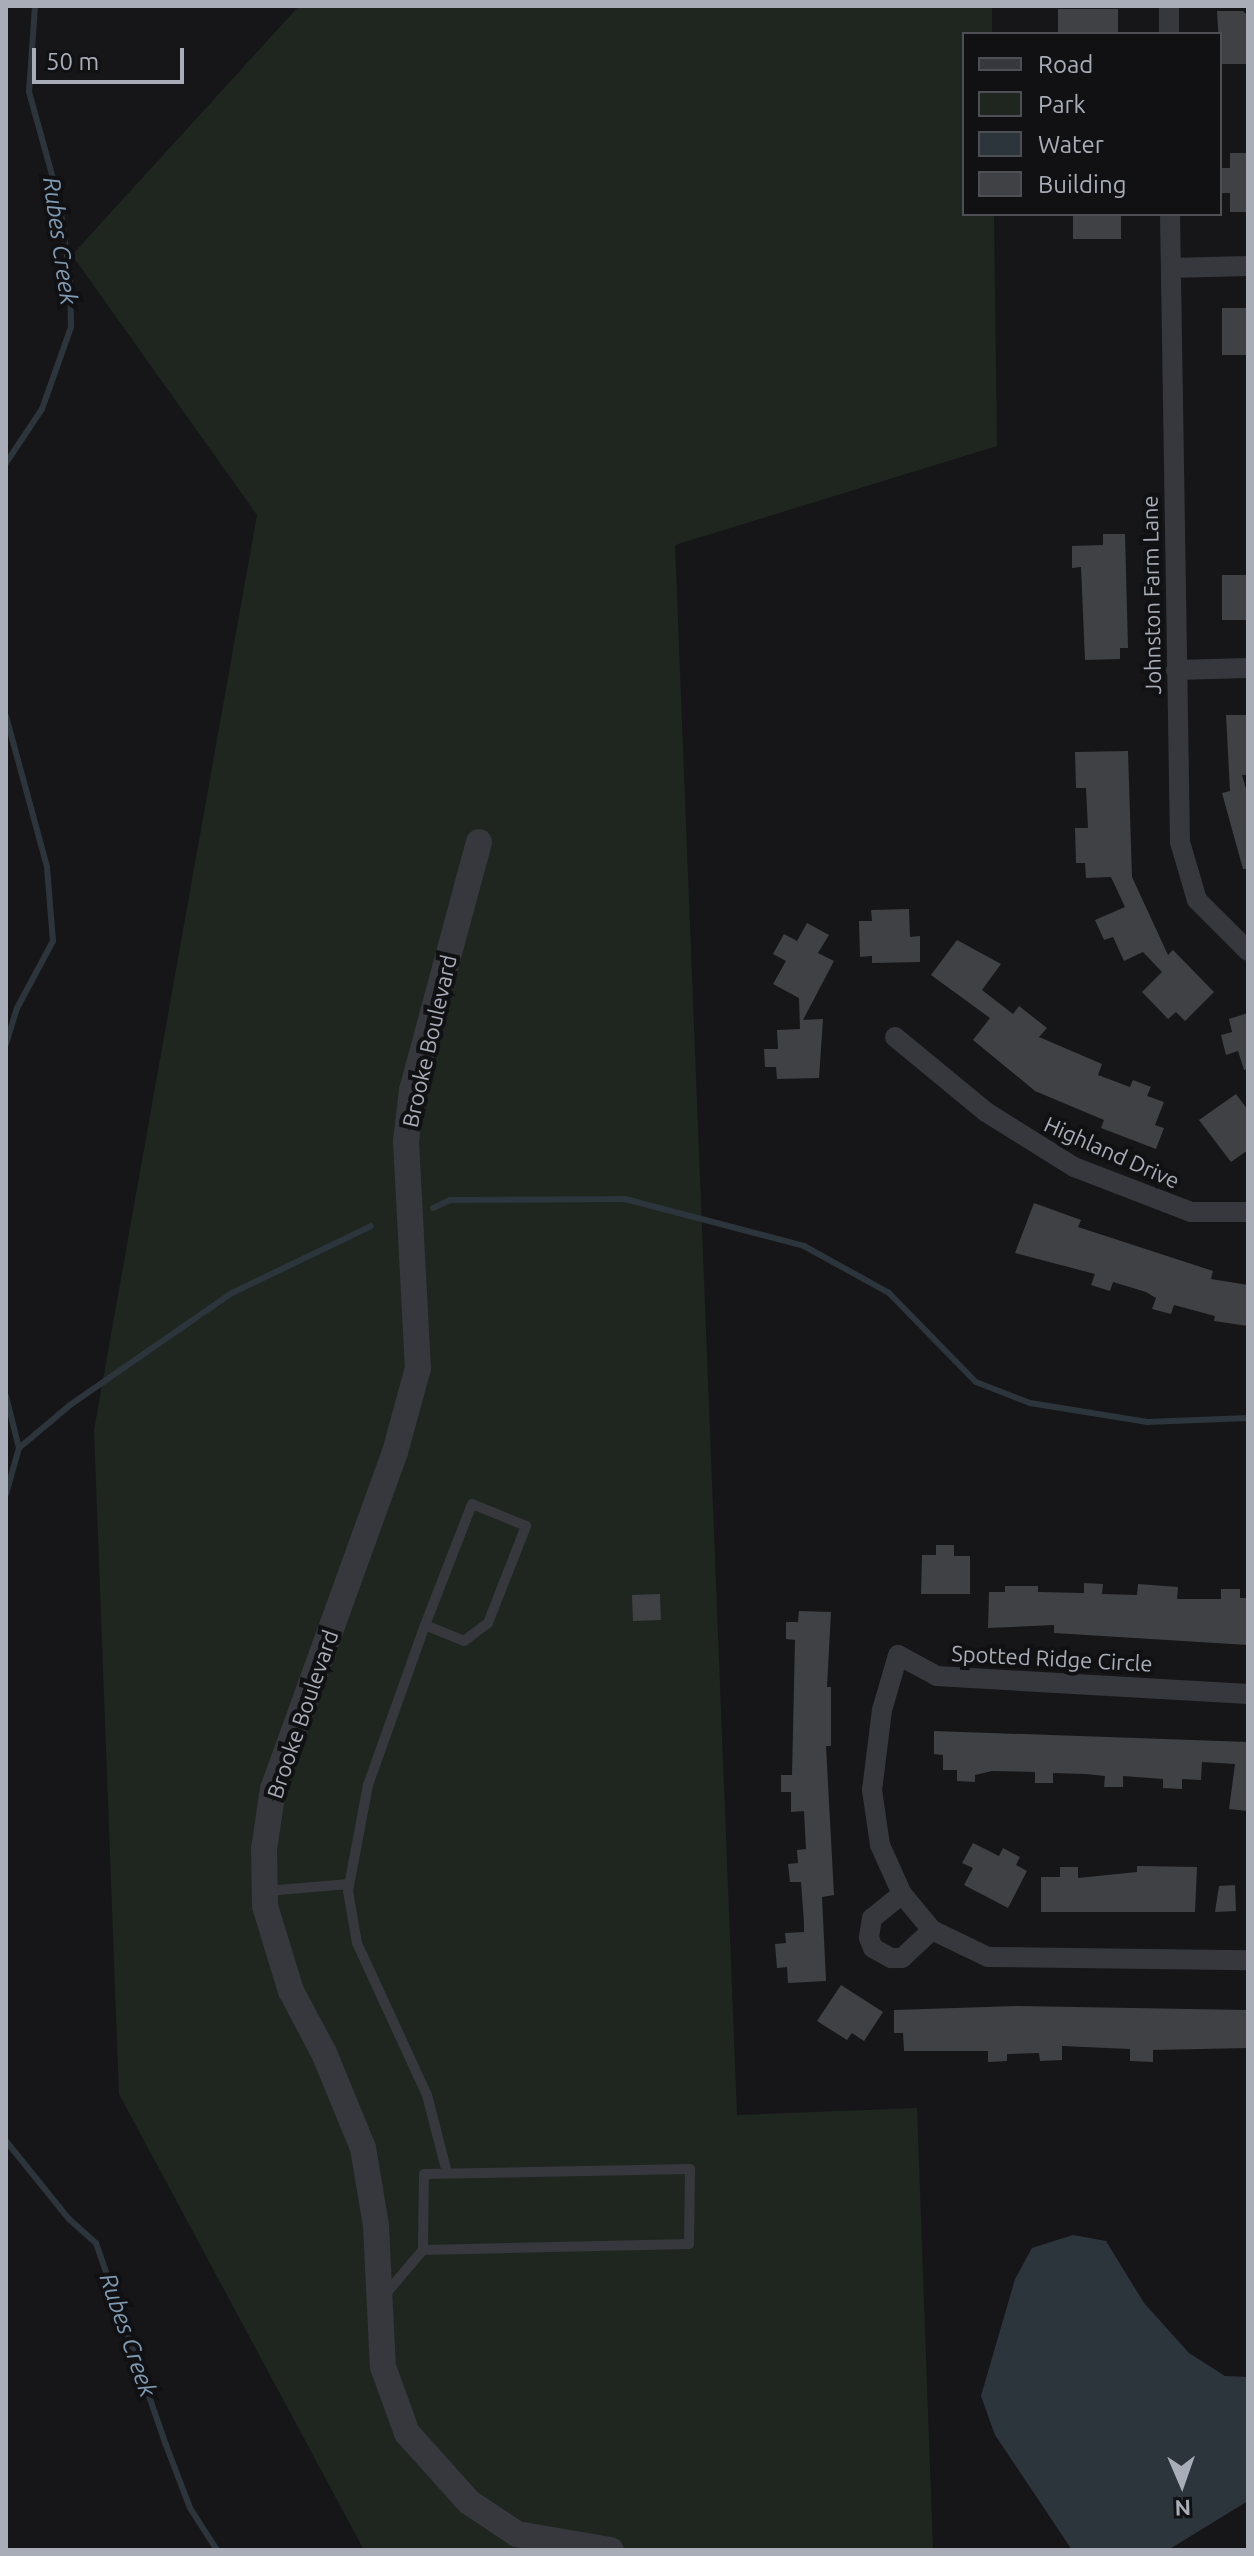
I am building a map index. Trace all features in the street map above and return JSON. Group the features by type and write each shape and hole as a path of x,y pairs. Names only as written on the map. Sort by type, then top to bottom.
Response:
{"street":[{"path":"1169,6 1169,32"},
{"name":"Johnston Farm Lane","path":"1170,216 1180,842 1197,900 1248,951"},
{"path":"1171,268 1248,266"},
{"path":"1176,670 1248,668"},
{"name":"Brooke Boulevard","path":"479,842 412,1090 406,1141 418,1368 395,1452 273,1789 265,1891 291,1991 324,2053 363,2148 376,2226 383,2367 392,2403 435,2470 469,2502 517,2534 611,2550"},
{"name":"Highland Drive","path":"895,1037 995,1119 1074,1167 1191,1212 1248,1212"},
{"name":"Spotted Ridge Circle","path":"1248,1694 937,1676 898,1655 882,1710 872,1790 880,1845 902,1894 932,1930 988,1957 1248,1960"},
{"path":"902,1894 872,1918 869,1938 873,1948 891,1958 902,1958 932,1930"}],"lane":[{"path":"425,1625 464,1641 488,1623 526,1526 472,1504 425,1625 368,1785 349,1884 357,1943 427,2095 447,2173"},
{"path":"265,1891 349,1884"},
{"path":"380,2301 423,2250 424,2174 690,2169 689,2244 423,2250"}],"green space":[{"path":"299,6 992,6 992,32 962,32 962,216 994,216 997,446 675,545 737,2115 917,2108 933,2550 364,2550 119,2094 94,1430 257,515 72,255"}],"water":[{"path":"1073,2235 1106,2241 1144,2303 1189,2353 1225,2376 1248,2377 1248,2501 1168,2550 1072,2550 995,2435 981,2396 1015,2279 1032,2248"}],"building":[{"path":"1058,9 1118,9 1118,32 1058,32"},
{"path":"1217,11 1243,11 1248,16 1248,64 1222,64 1222,32 1218,32"},
{"path":"1230,153 1248,153 1248,212 1230,212 1230,193 1222,193 1222,168 1230,168"},
{"path":"1073,216 1121,216 1121,239 1073,239"},
{"path":"1222,308 1248,308 1248,355 1222,355"},
{"path":"1103,534 1125,534 1128,648 1120,648 1120,659 1085,660 1081,567 1072,568 1072,546 1103,545"},
{"path":"1222,575 1248,575 1248,620 1222,620"},
{"path":"1226,715 1248,715 1248,775 1242,775 1248,796 1248,869 1243,869 1222,793 1230,791"},
{"path":"1128,751 1132,877 1168,955 1173,950 1214,992 1185,1021 1176,1012 1168,1019 1142,992 1162,972 1143,952 1124,961 1113,937 1104,940 1095,920 1125,907 1111,877 1086,878 1085,863 1076,863 1075,828 1088,828 1086,788 1076,788 1075,752"},
{"path":"909,909 910,937 920,936 920,962 872,963 872,956 860,957 859,921 872,921 871,910"},
{"path":"807,923 829,935 818,953 834,961 803,1020 823,1019 819,1078 777,1079 776,1067 765,1067 764,1049 778,1049 777,1030 800,1029 799,998 773,984 786,961 773,954 784,934 797,941"},
{"path":"957,940 1001,964 982,990 1013,1014 1019,1006 1047,1028 1039,1037 1102,1064 1098,1075 1130,1087 1133,1080 1151,1087 1147,1096 1164,1102 1155,1125 1164,1128 1156,1149 1101,1128 1104,1120 1035,1091 973,1040 990,1018 931,975"},
{"path":"1248,1013 1248,1069 1244,1070 1238,1051 1226,1055 1221,1035 1232,1032 1229,1019"},
{"path":"1236,1094 1248,1110 1248,1150 1231,1162 1199,1120"},
{"path":"1034,1203 1081,1220 1078,1227 1213,1271 1211,1279 1248,1285 1248,1326 1214,1321 1215,1316 1174,1305 1171,1314 1152,1309 1156,1298 1146,1292 1113,1282 1110,1291 1091,1285 1095,1274 1015,1253"},
{"path":"936,1545 954,1545 954,1556 970,1556 970,1594 921,1594 922,1555 936,1555"},
{"path":"1084,1583 1103,1584 1102,1594 1137,1595 1138,1584 1178,1587 1177,1599 1221,1599 1221,1589 1240,1589 1240,1598 1248,1598 1248,1645 1054,1633 1054,1625 988,1628 989,1592 1005,1592 1005,1586 1038,1586 1038,1592 1084,1593"},
{"path":"660,1594 661,1620 633,1621 632,1595"},
{"path":"799,1611 831,1612 827,1687 831,1687 831,1746 826,1746 834,1895 822,1897 826,1981 788,1983 787,1967 777,1968 775,1944 786,1943 785,1933 804,1932 801,1882 790,1882 788,1864 798,1863 797,1850 806,1849 804,1811 791,1812 791,1792 781,1792 781,1775 792,1775 795,1640 786,1639 786,1622 798,1622"},
{"path":"934,1731 1248,1742 1248,1811 1229,1809 1235,1764 1202,1762 1201,1780 1182,1779 1182,1789 1163,1788 1163,1779 1123,1776 1123,1787 1104,1787 1105,1776 1086,1774 1053,1773 1053,1783 1035,1783 1035,1772 992,1771 975,1775 975,1782 957,1781 957,1770 943,1770 943,1755 934,1754"},
{"path":"973,1843 999,1856 1003,1848 1020,1857 1016,1865 1027,1871 1008,1908 964,1885 973,1868 962,1863"},
{"path":"1137,1866 1197,1867 1195,1912 1041,1912 1041,1877 1060,1877 1060,1867 1078,1867 1078,1878 1137,1872"},
{"path":"1235,1885 1236,1911 1215,1912 1219,1886"},
{"path":"841,1985 883,2012 864,2041 852,2033 847,2040 817,2021"},
{"path":"1017,2006 1248,2010 1248,2048 1153,2050 1153,2062 1130,2061 1130,2049 1062,2046 1062,2060 1040,2061 1039,2053 1007,2054 1007,2061 988,2062 988,2051 904,2051 903,2033 894,2033 894,2010"}],"waterway":[{"name":"Rubes Creek","path":"6,463 42,409 71,327 70,277 59,200 29,92 35,6"},
{"name":"Rubes Creek","path":"6,716 47,867 53,941 17,1008 6,1043"},
{"path":"433,1208 450,1200 625,1199 804,1246 889,1293 976,1382 1030,1403 1147,1422 1248,1418"},
{"path":"19,1448 70,1405 232,1293 371,1226"},
{"name":"Rubes Creek","path":"6,1396 19,1448 6,1494"},
{"name":"Rubes Creek","path":"6,2141 69,2219 96,2243 190,2508 217,2550"}]}
